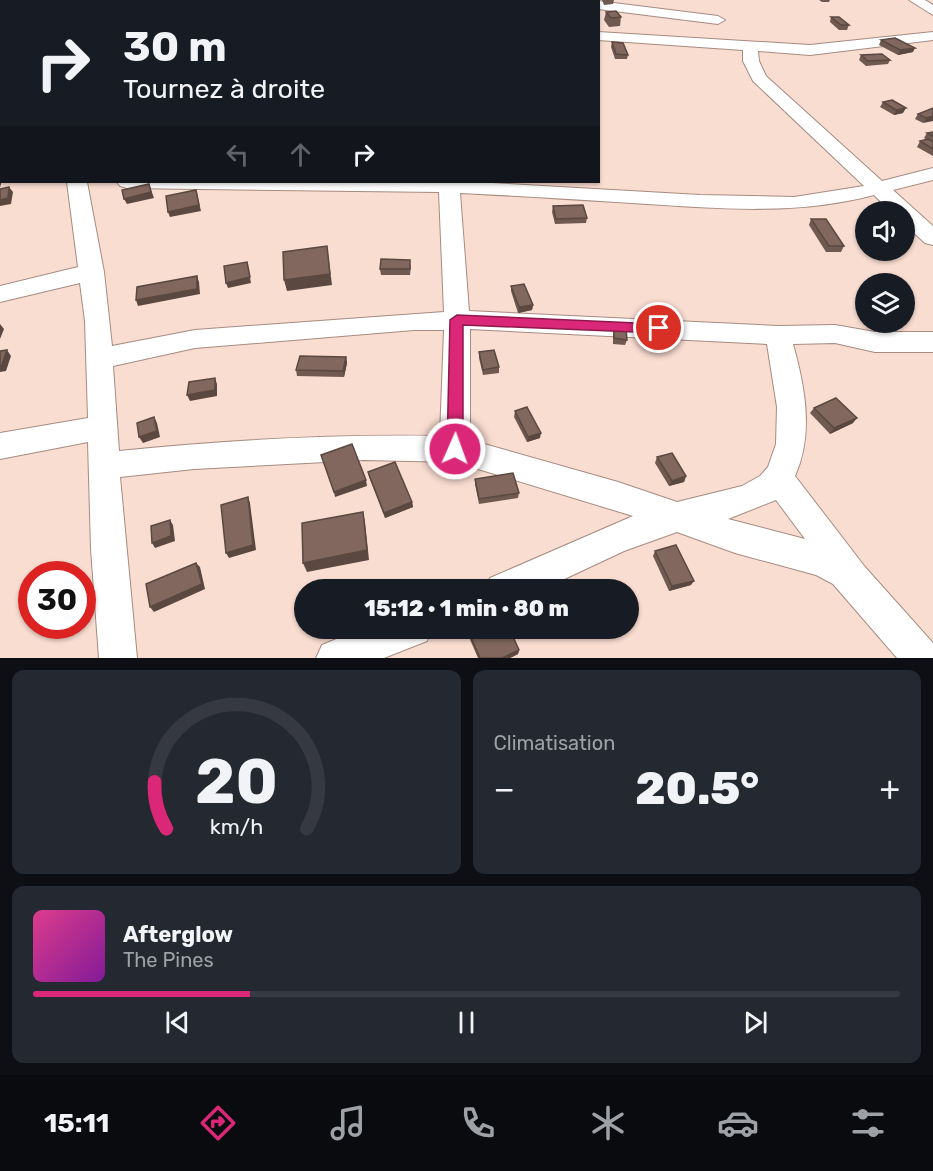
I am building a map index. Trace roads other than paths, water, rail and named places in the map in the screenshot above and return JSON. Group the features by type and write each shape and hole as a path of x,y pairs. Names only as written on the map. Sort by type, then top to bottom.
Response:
{"street":[{"path":"916,0 933,11"},
{"path":"600,5 718,13 743,45 759,78 893,201"},
{"path":"600,36 697,45 829,50 933,36"},
{"path":"208,183 449,186 700,201 794,203 843,197 933,174"},
{"path":"77,183 80,215 92,272 104,428 108,549 118,658"},
{"path":"449,186 457,320 455,449"},
{"path":"915,222 933,238"},
{"path":"0,294 92,272"},
{"path":"99,359 195,339 457,320 502,320 778,335 835,334 875,342 933,342"},
{"path":"526,579 586,552 677,516 723,506 762,491 778,478 790,451 792,402 788,372 778,335"},
{"path":"0,446 104,428"},
{"path":"105,466 194,456 364,447 455,449 548,475 735,537 822,560 845,572 861,587"},
{"path":"778,478 861,587 921,658"},
{"path":"335,658 385,639"}]}
